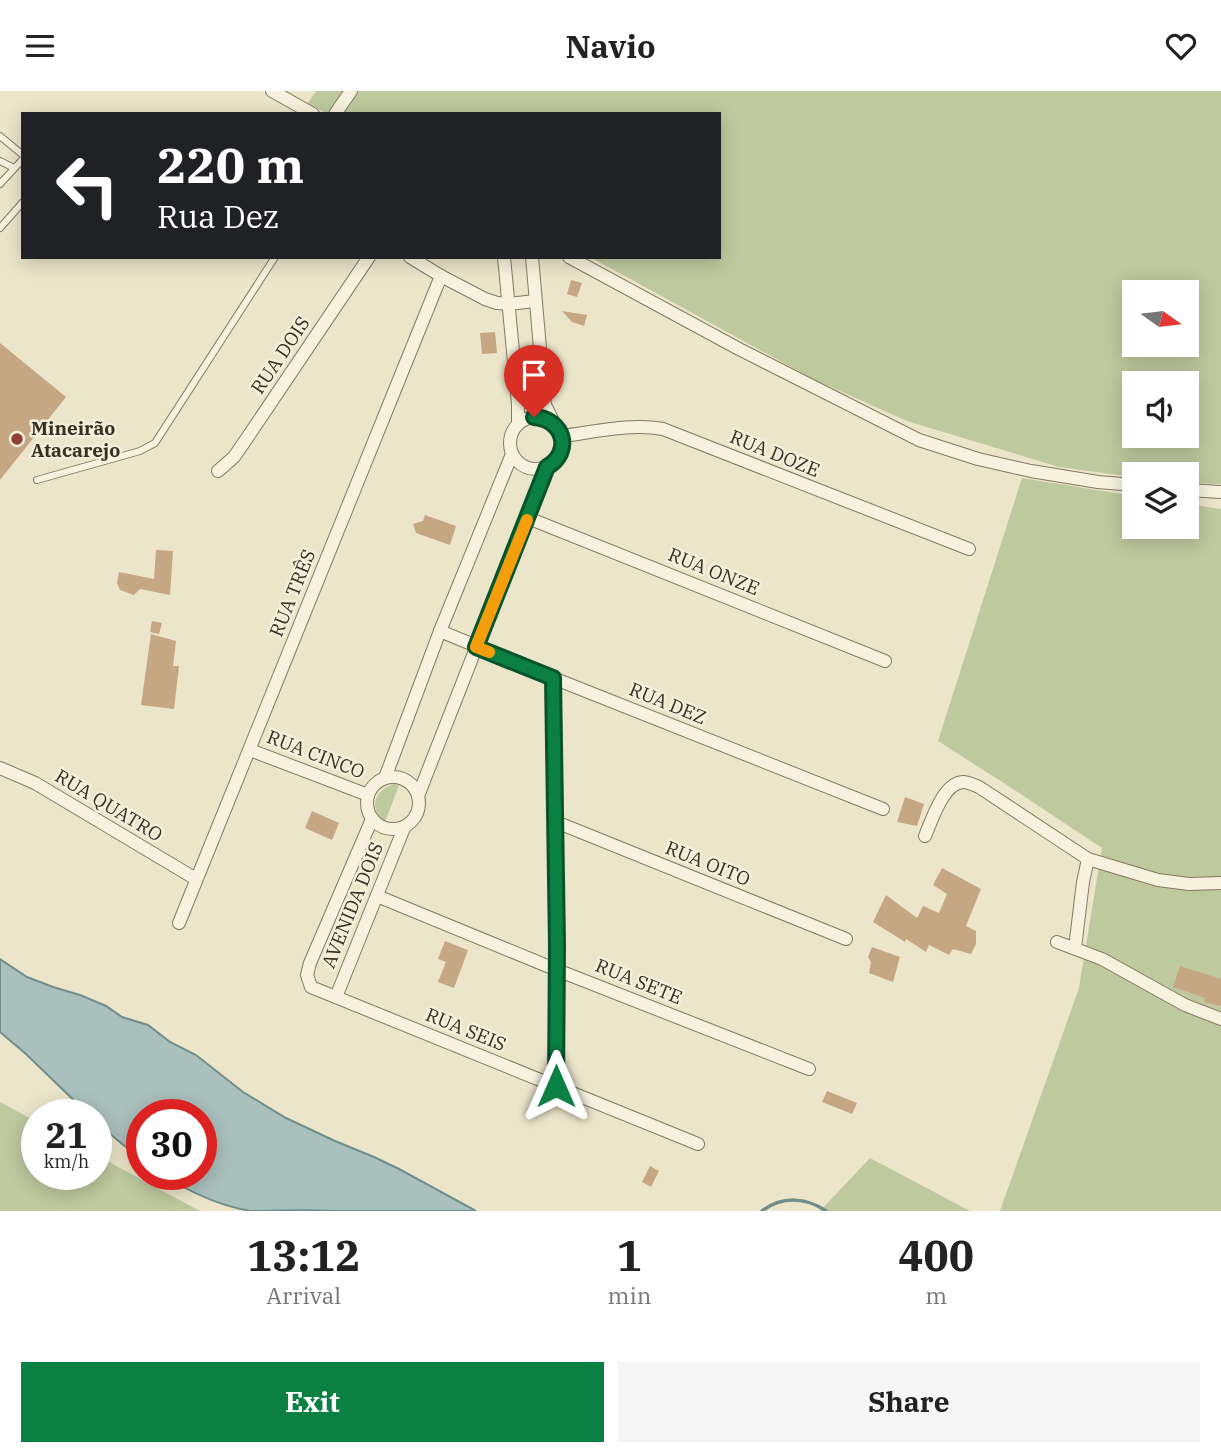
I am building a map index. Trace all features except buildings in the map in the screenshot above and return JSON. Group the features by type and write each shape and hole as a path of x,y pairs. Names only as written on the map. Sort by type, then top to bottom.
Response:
{"street":[{"path":"272,91 309,112"},
{"path":"336,112 351,91"},
{"name":"RUA DOIS","path":"218,471 234,457 368,259"},
{"path":"413,259 485,299 509,304 535,301"},
{"path":"504,259 518,424"},
{"path":"531,259 545,405 562,436"},
{"path":"573,259 750,355 919,440 978,459 1031,471 1122,484"},
{"name":"RUA TRÊS","path":"179,923 441,276"},
{"path":"547,467 540,470 525,467 512,454 510,441 518,424 523,421 534,417 548,419 554,423"},
{"name":"RUA DOZE","path":"562,436 633,427 663,429 969,549"},
{"name":"AVENIDA DOIS","path":"368,795 367,808 372,820 389,830 404,828 418,811 418,796 547,467 558,458 563,443 562,436"},
{"path":"385,778 440,631 512,454"},
{"path":"1199,491 1221,492"},
{"name":"RUA ONZE","path":"528,518 885,661"},
{"name":"RUA DEZ","path":"440,631 883,809"},
{"path":"553,678 556,1086"},
{"name":"RUA CINCO","path":"250,750 368,795"},
{"name":"RUA QUATRO","path":"0,768 35,783 196,879"},
{"path":"368,795 375,785 391,777 404,779 415,789 418,796"},
{"path":"925,836 943,795 953,785 970,783 1088,859 1158,880 1189,884 1221,883"},
{"name":"AVENIDA DOIS","path":"372,820 307,975 311,987 336,997 404,828"},
{"name":"RUA OITO","path":"556,822 846,939"},
{"path":"1075,949 1088,859"},
{"name":"RUA SETE","path":"377,896 809,1069"},
{"path":"1057,942 1102,959 1185,1005 1221,1019"},
{"name":"RUA SEIS","path":"336,997 698,1144"}],"lane":[{"path":"0,136 21,155"},
{"path":"0,184 21,159"},
{"path":"0,161 14,168"},
{"path":"0,228 21,204"},
{"path":"37,480 140,451 155,443 274,259"}],"green space":[{"path":"316,91 1221,91 1221,484 1199,483 1199,462 1122,462 1122,475 1059,467 907,421 813,379 594,259 721,259 721,112 324,112 308,103"},
{"path":"1022,478 1122,494 1122,539 1199,539 1199,506 1221,509 1221,1211 1000,1211 1079,988 1102,848 938,741"},
{"path":"394,784 399,785 385,822 376,811 376,800 382,791"},
{"path":"0,1102 21,1113 21,1190 112,1190 112,1164 126,1171 126,1190 161,1190 200,1211 0,1211"},
{"path":"870,1158 970,1211 820,1211"}],"water":[{"path":"0,959 27,977 80,995 106,1006 122,1017 148,1025 170,1042 196,1055 243,1092 286,1118 399,1169 476,1211 251,1211 216,1202 190,1190 217,1190 217,1099 126,1099 126,1147 112,1135 112,1099 72,1099 0,1032"}],"waterway":[{"path":"762,1211 778,1203 794,1200 810,1203 826,1211"}],"slow traffic":[{"path":"489,652 476,647 527,520"}],"place":[{"name":"Mineirão Atacarejo","path":"17,439"}],"route":[{"path":"534,417 548,419 559,429 563,443 561,451 553,464 547,467 476,647 553,678 556,1086"}]}
